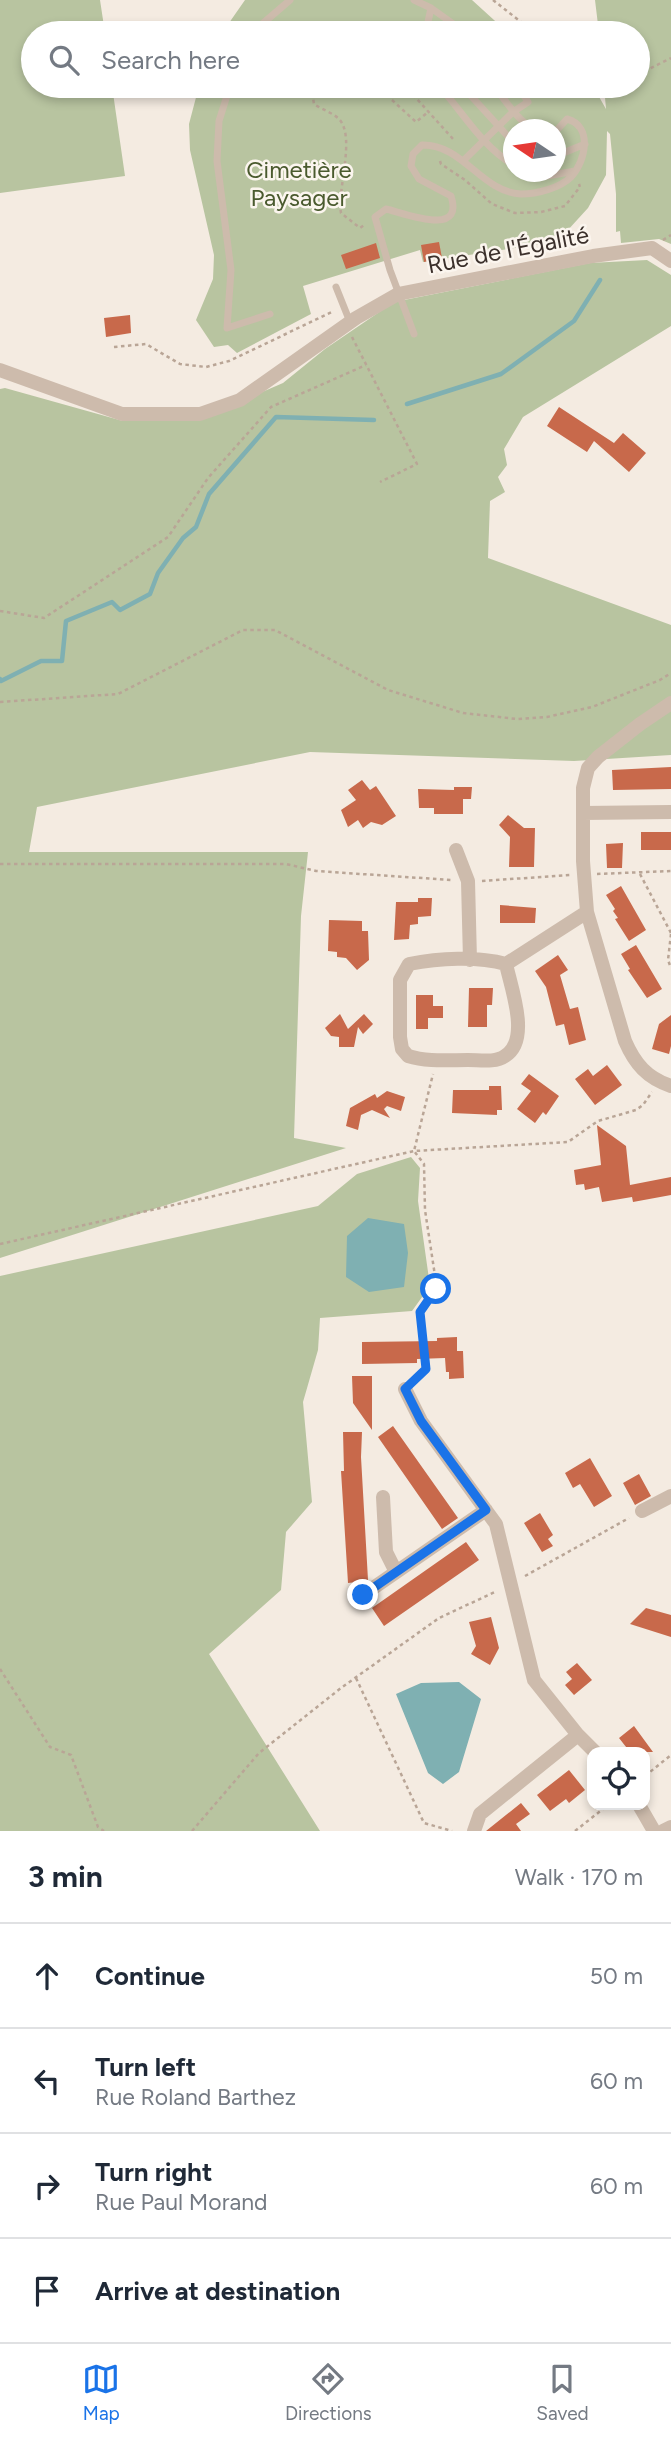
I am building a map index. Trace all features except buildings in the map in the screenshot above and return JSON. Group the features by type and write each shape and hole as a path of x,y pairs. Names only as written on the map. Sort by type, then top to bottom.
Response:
{"street":[{"name":"Rue de l'Égalité","path":"0,370 122,414 200,414 240,400 351,321 398,294 618,252 652,248 671,261"},
{"path":"664,1084 642,1071 632,1058 587,912 583,868 583,788 588,768 640,724 671,703"},
{"path":"583,813 671,812"},
{"path":"456,850 468,881 470,960"},
{"path":"506,964 520,1029 518,1042 505,1057 493,1060 434,1060 408,1056 402,1049 400,1037 400,980 409,964 422,961 489,959 506,964 587,912"},
{"path":"405,1389 421,1421 496,1524 534,1680 590,1747"},
{"path":"642,1511 671,1496"},
{"path":"383,1497 386,1552 396,1572"},
{"path":"363,1595 486,1510"},
{"path":"474,1831 480,1814 578,1735"},
{"path":"642,1810 654,1831"},
{"path":"663,1831 671,1827"}],"lane":[{"path":"265,21 290,0"},
{"path":"414,0 449,21"},
{"path":"428,21 431,8"},
{"path":"226,98 219,121 217,161 231,270 227,328 270,314"},
{"path":"449,98 503,159"},
{"path":"473,98 503,132"},
{"path":"503,98 520,119"},
{"path":"463,161 513,112 528,102 525,98"},
{"path":"414,334 398,294 375,217 386,209 428,220 441,220 451,214 454,205 451,196 419,179 411,166 413,154 422,145 433,145 447,149 492,184 520,194 551,189 570,178 581,163 585,144 582,130 575,121 566,119"},
{"path":"566,152 585,144"},
{"path":"566,173 575,171"},
{"path":"336,288 351,321"}],"path":[{"path":"493,0 520,21"},
{"path":"650,69 671,58"},
{"path":"313,98 314,104 339,119 346,133 341,213 360,228 375,217"},
{"path":"414,98 449,137 471,152"},
{"path":"392,100 416,122 428,112"},
{"path":"114,347 146,344 180,364 206,367 229,361 338,309 351,321 366,365 417,464 380,482"},
{"path":"0,611 44,618 168,537 208,478 271,407 366,365"},
{"path":"0,702 118,694 243,630 275,630 388,690 463,713 517,719 548,717 592,707 671,673"},
{"path":"0,864 286,864 317,871 468,881 583,868 671,871"},
{"path":"639,872 671,933 668,960 671,968"},
{"path":"405,1389 426,1369 420,1312 436,1289 425,1210 424,1164 414,1150 434,1072 434,1060"},
{"path":"0,1244 414,1150 568,1142 598,1121 636,1110 664,1084"},
{"path":"192,1831 259,1753 439,1618 511,1584 642,1511"},
{"path":"0,1669 50,1746 71,1755 98,1827 104,1831"},
{"path":"356,1678 424,1823 452,1831"},
{"path":"650,1772 671,1755"},
{"path":"575,1831 602,1810"}],"green space":[{"path":"0,0 100,0 103,21 21,21 21,98 114,98 125,176 0,193"},
{"path":"245,0 472,0 495,21 230,21"},
{"name":"Cimetière Paysager","path":"595,0 671,0 671,244 659,239 621,243 620,231 616,232 616,194 610,134 607,131 606,175 588,208 567,231 547,243 423,262 420,250 303,286 311,314 237,353 228,345 214,347 196,320 213,279 214,255 190,150 189,124 196,98 600,98 606,109 605,98 650,98 650,21 598,21"},
{"path":"647,260 671,275 671,326 523,417 504,449 507,465 498,477 505,492 490,501 488,558 671,625 671,755 574,761 310,752 37,807 29,852 308,852 301,916 294,1138 346,1148 0,1258 0,389 5,388 123,421 202,418 283,383 325,349 394,302 590,263"},
{"path":"411,1157 420,1168 418,1201 430,1286 412,1311 320,1318 318,1350 303,1402 312,1502 286,1532 281,1590 209,1654 320,1831 0,1831 0,1276 318,1206 357,1174"}],"water":[{"path":"368,1218 404,1224 408,1253 404,1287 369,1292 346,1277 347,1236"},
{"path":"459,1682 481,1699 459,1772 443,1784 428,1773 396,1694 421,1683"}],"waterway":[{"path":"407,404 501,374 574,321 600,280"},
{"path":"0,679 1,681 41,661 62,661 66,621 112,602 120,610 150,594 158,573 183,538 196,527 209,494 276,417 374,420"}],"route":[{"path":"363,1595 486,1510 421,1421 405,1389 426,1369 420,1312 436,1289"}]}
